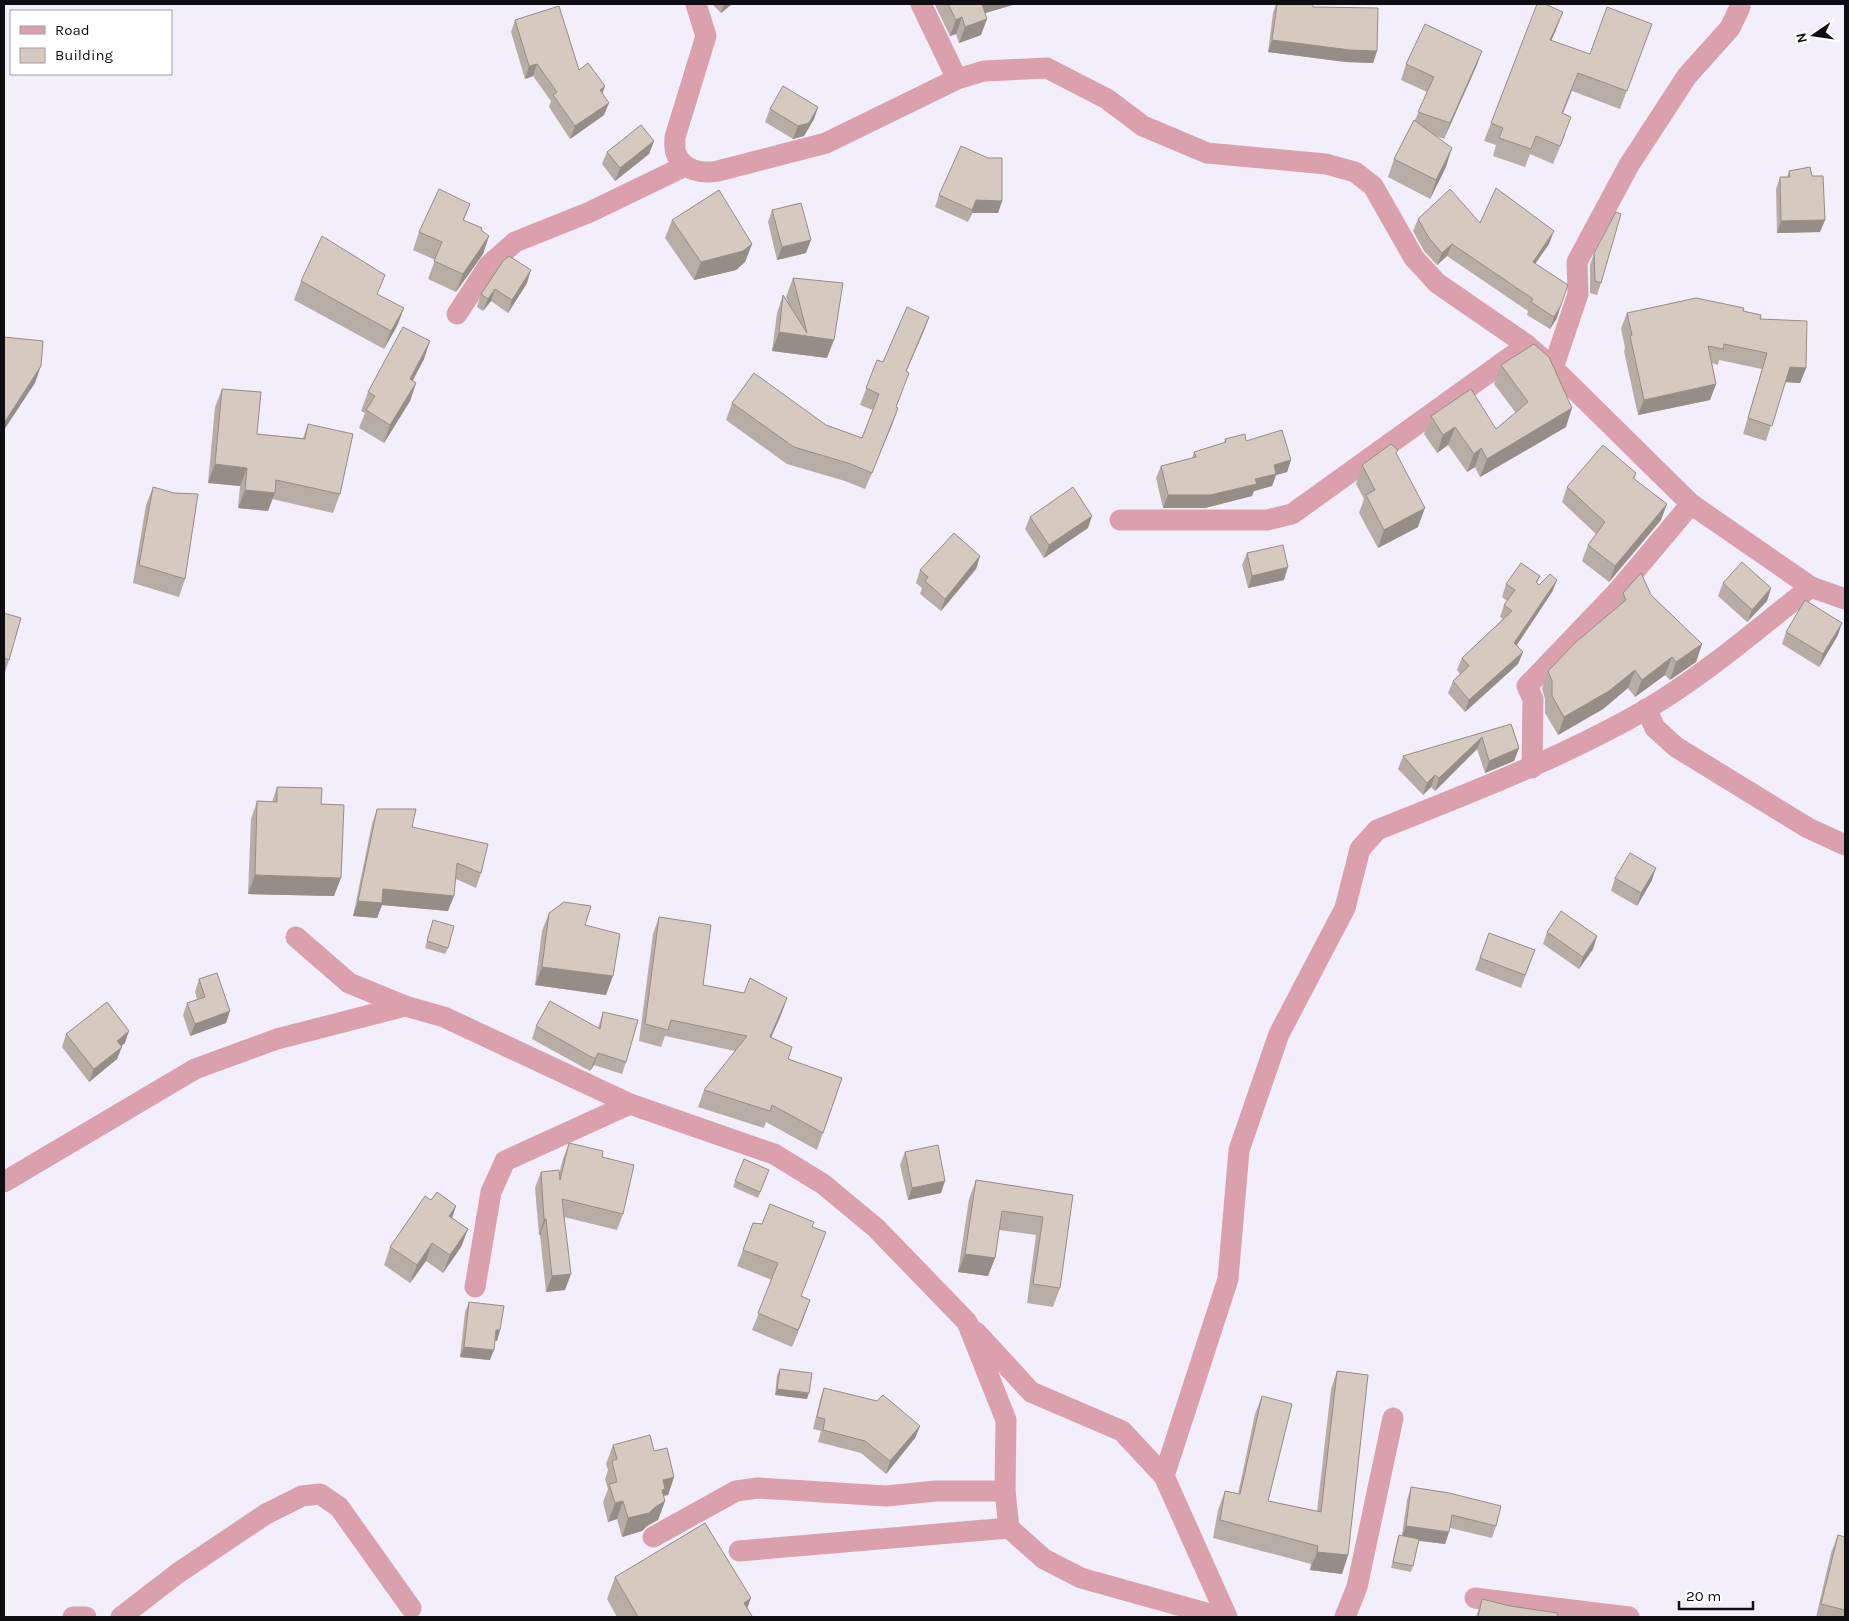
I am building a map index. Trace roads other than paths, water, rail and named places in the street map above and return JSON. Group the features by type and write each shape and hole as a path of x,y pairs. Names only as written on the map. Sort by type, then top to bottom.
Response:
{"street":[{"path":"696,4 706,36 674,137 676,154 685,166 704,173 826,143 957,79 984,71 1047,68 1107,99 1143,126 1207,153 1326,164 1355,172 1373,186 1414,258 1436,283 1527,345 1691,504 1811,587 1845,599"},
{"path":"921,4 957,79"},
{"path":"1552,368 1578,294 1577,262 1629,164 1687,76 1730,28 1740,4"},
{"path":"456,314 489,265 515,242 590,212 685,166"},
{"path":"1120,520 1267,520 1292,514 1527,345"},
{"path":"1532,768 1533,699 1527,686 1617,592 1691,504"},
{"path":"1164,1476 1228,1279 1240,1150 1279,1034 1345,908 1360,849 1378,830 1532,768 1646,709 1702,673 1811,587"},
{"path":"1646,709 1655,728 1676,747 1808,828 1845,845"},
{"path":"296,937 349,983 405,1006 444,1017 630,1104 774,1154 823,1184 876,1228 967,1322 1031,1392 1122,1431 1164,1476 1227,1617"},
{"path":"4,1182 195,1068 277,1039 405,1006"},
{"path":"475,1287 491,1192 505,1161 630,1104"},
{"path":"967,1322 1006,1420 1005,1491 1009,1528 1044,1560 1081,1578 1221,1617"},
{"path":"1346,1617 1357,1587 1393,1418"},
{"path":"653,1537 736,1491 758,1488 886,1496 936,1491 1005,1491"},
{"path":"121,1617 178,1573 266,1514 302,1496 320,1494 339,1507 411,1608"},
{"path":"739,1551 1009,1528"},
{"path":"1475,1598 1629,1617"},
{"path":"73,1617 86,1617"}]}
